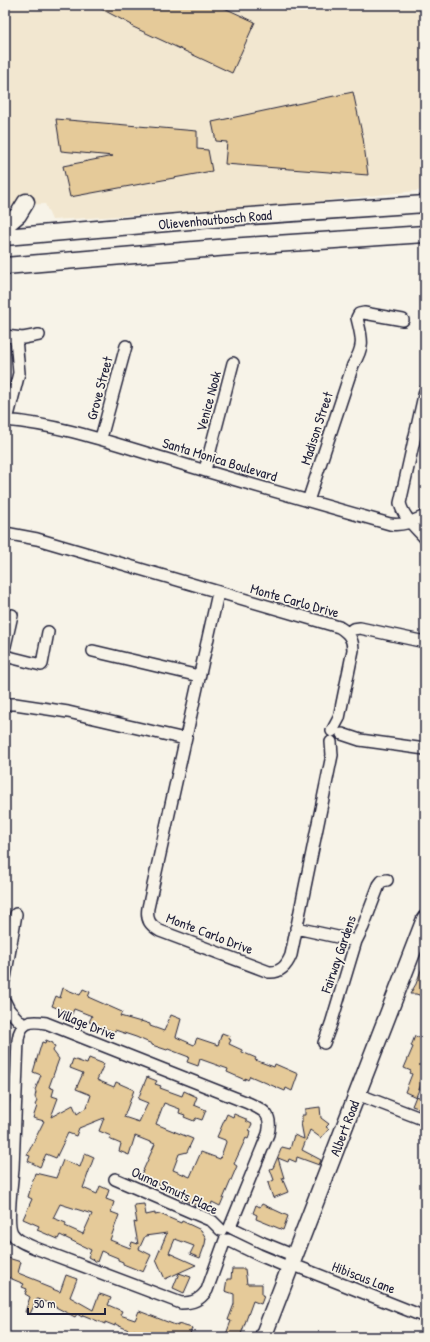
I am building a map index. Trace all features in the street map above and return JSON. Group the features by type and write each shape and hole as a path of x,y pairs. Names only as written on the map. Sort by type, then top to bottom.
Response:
{"main road":[{"path":"356,208 425,197"},
{"path":"5,226 18,215 26,202"},
{"name":"Olievenhoutbosch Road","path":"5,236 236,216 425,204"},
{"name":"Olievenhoutbosch Road","path":"5,266 229,247 425,234"},
{"name":"Albert Road","path":"263,1337 424,924"}],"street":[{"name":"Madison Street","path":"308,501 353,365 360,353 362,338 357,318 359,314 364,313 403,320"},
{"path":"6,420 18,373 10,337 24,338 39,335"},
{"name":"Grove Street","path":"101,438 126,346"},
{"name":"Venice Nook","path":"205,470 233,363"},
{"path":"425,391 400,503 401,508 410,522 425,538"},
{"name":"Santa Monica Boulevard","path":"6,420 45,425 101,438 308,501 390,524 398,525 425,516"},
{"name":"Monte Carlo Drive","path":"5,533 38,539 218,593 339,627 348,633 353,642 353,650 339,718 338,737 332,755 289,960 283,969 273,972 160,931 151,925 148,921 147,915 218,593"},
{"path":"5,646 12,615"},
{"path":"348,633 353,629 365,629 425,642"},
{"path":"5,656 41,665 48,632"},
{"path":"93,651 199,676"},
{"path":"5,704 15,704 68,712 185,739"},
{"path":"338,737 425,749"},
{"name":"Fairway Gardens","path":"324,1043 356,941 379,885 382,881 387,880"},
{"path":"5,978 16,914"},
{"path":"296,928 356,941"},
{"path":"5,1002 9,1010 23,1025"},
{"name":"Village Drive","path":"33,1022 46,1023 248,1103 267,1114 270,1122 268,1134 227,1233 207,1290 202,1297 196,1301 181,1303 45,1252 21,1242 11,1233 10,1218 18,1040 19,1029 23,1025 33,1022"},
{"path":"357,1094 425,1120"},
{"name":"Ouma Smuts Place","path":"115,1179 212,1221 259,1255 292,1263"},
{"name":"Hibiscus Lane","path":"292,1263 425,1317"}],"shaded area":[{"path":"5,5 414,5 425,8 425,190 256,208 52,220 45,204 10,206 5,178"}],"building":[{"path":"94,5 218,5 255,22 232,73 131,26 132,25"},
{"path":"353,92 363,138 368,175 225,164 227,142 216,141 212,122"},
{"path":"56,119 197,131 197,149 208,150 212,171 70,197 63,166 113,156 61,151"},
{"path":"424,962 425,997 410,994 416,984"},
{"path":"63,988 80,995 83,989 90,992 88,997 122,1012 120,1016 150,1024 150,1026 164,1031 171,1015 181,1019 176,1037 194,1045 197,1038 218,1045 222,1033 230,1036 229,1039 231,1040 229,1044 256,1058 255,1060 274,1067 275,1064 298,1074 292,1091 286,1088 285,1091 250,1076 248,1080 245,1078 245,1080 227,1072 228,1069 200,1059 198,1066 187,1062 189,1057 152,1045 136,1037 115,1030 114,1032 89,1022 92,1016 74,1009 72,1014 52,1006 56,996 60,998"},
{"path":"415,1036 425,1040 425,1061 422,1069 425,1070 420,1081 422,1082 416,1097 405,1092 412,1074 410,1073 411,1071 404,1068 413,1047 411,1046"},
{"path":"46,1040 53,1043 55,1046 53,1051 59,1059 49,1087 54,1089 52,1096 58,1098 51,1117 73,1105 77,1114 87,1107 91,1095 76,1089 83,1073 70,1068 73,1059 87,1064 89,1058 104,1064 97,1080 114,1087 116,1082 134,1090 124,1117 139,1122 148,1103 138,1099 147,1077 157,1081 155,1084 161,1086 160,1088 182,1096 184,1091 197,1097 194,1105 206,1110 202,1120 196,1118 194,1121 184,1117 185,1115 179,1113 180,1109 164,1103 156,1124 193,1139 187,1152 179,1154 173,1170 190,1177 201,1152 220,1159 226,1142 225,1140 217,1137 227,1114 233,1117 234,1114 246,1119 246,1121 252,1124 249,1130 251,1131 248,1139 246,1138 234,1164 237,1166 220,1206 212,1202 211,1206 198,1200 196,1205 182,1199 185,1191 168,1185 167,1187 158,1184 159,1183 141,1175 155,1144 135,1136 129,1155 119,1151 121,1144 109,1139 111,1136 99,1131 104,1118 79,1128 76,1136 68,1133 56,1158 46,1154 40,1167 28,1161 30,1156 27,1155 44,1121 33,1118 37,1106 35,1105 37,1101 35,1097 35,1090 41,1075 33,1072 42,1042 45,1043"},
{"path":"416,1096 425,1099 421,1109 412,1106"},
{"path":"320,1107 321,1118 329,1124 326,1127 329,1129 321,1138 310,1130 302,1150 321,1160 319,1165 297,1157 296,1162 289,1159 288,1162 278,1158 284,1178 282,1178 288,1192 273,1198 268,1183 274,1180 270,1169 273,1168 282,1147 290,1149 294,1135 304,1139 301,1123 302,1115 305,1115 305,1109"},
{"path":"85,1153 94,1157 83,1188 97,1194 100,1186 109,1190 106,1199 114,1202 111,1212 119,1215 110,1240 130,1248 132,1242 138,1244 134,1222 137,1223 134,1205 144,1204 146,1215 155,1213 155,1215 160,1214 181,1223 182,1221 201,1230 206,1238 200,1258 190,1254 194,1246 175,1239 169,1253 196,1265 165,1279 156,1259 167,1233 145,1236 139,1249 151,1255 143,1272 123,1264 123,1262 118,1260 118,1258 101,1251 97,1262 88,1257 91,1250 60,1235 58,1239 37,1230 39,1226 23,1219 32,1199 28,1197 35,1173 56,1178 63,1160 80,1167","holes":["60,1204 92,1214 83,1234 65,1226 66,1223 53,1218"]},
{"path":"262,1204 288,1216 283,1230 256,1219 257,1215 253,1213 256,1205 260,1207"},
{"path":"5,1257 21,1262 18,1273 41,1282 40,1284 60,1292 66,1275 77,1279 70,1297 93,1310 99,1294 103,1295 111,1298 108,1305 122,1311 120,1315 135,1320 139,1311 178,1326 178,1324 192,1328 189,1337 151,1337 134,1330 133,1332 115,1324 115,1326 105,1322 105,1324 83,1315 82,1317 77,1314 75,1317 37,1299 30,1314 25,1312 30,1297 25,1294 27,1289 22,1287 24,1284 5,1276"},
{"path":"232,1269 245,1269 247,1284 262,1284 262,1295 264,1296 261,1304 253,1301 240,1337 225,1337 231,1321 228,1320 234,1304 234,1294 225,1291 227,1279 231,1279"},
{"path":"179,1273 191,1277 184,1293 173,1288"}]}
